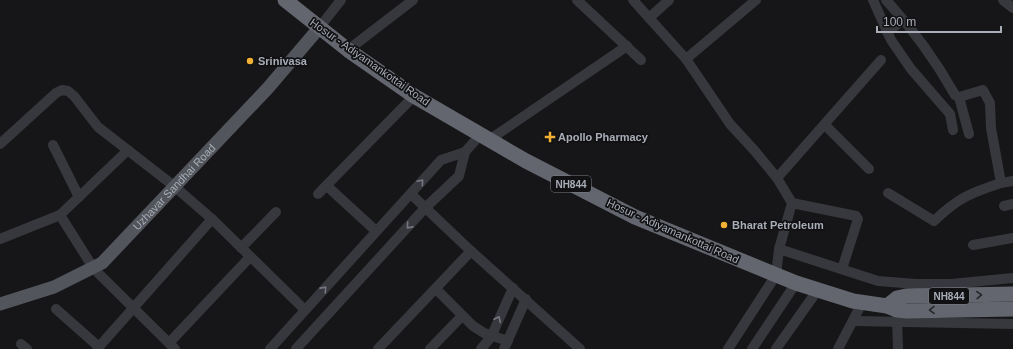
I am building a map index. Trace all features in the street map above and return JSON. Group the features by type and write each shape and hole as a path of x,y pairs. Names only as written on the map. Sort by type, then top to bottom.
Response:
{"highway":[{"name":"Hosur - Adiyamankottai Road","path":"285,0 348,50 414,96 484,138 635,217 817,291 894,313"},
{"name":"NH844","path":"1013,294 915,290 897,298 894,313 1013,308"}],"main road":[{"name":"Uzhavar Sandhai Road","path":"0,304 54,287 94,269 102,263 268,88 319,28"}],"street":[{"path":"319,28 341,0"},
{"path":"348,50 413,0"},
{"path":"577,0 641,60"},
{"path":"633,0 686,59 730,124 777,178 792,203 779,249 776,275 728,349"},
{"path":"649,18 669,0"},
{"path":"686,59 756,0"},
{"path":"873,0 887,32 911,69 950,114 953,130"},
{"path":"886,0 942,72 955,95 959,97 969,134"},
{"path":"887,32 903,20"},
{"path":"270,349 441,160 465,152 484,138 627,46"},
{"path":"777,178 825,125 880,60"},
{"path":"0,144 56,93 62,90 68,91 74,96 98,127 174,186 212,219 305,310"},
{"path":"959,97 983,90 990,103 991,128 1001,183"},
{"path":"318,194 414,96"},
{"path":"825,125 869,169"},
{"path":"53,145 79,197"},
{"path":"0,239 60,215 128,150"},
{"path":"296,349 425,208 459,176 465,152"},
{"path":"888,193 934,222 948,207 968,194 1001,183 1013,181"},
{"path":"327,186 376,231"},
{"path":"411,194 471,252 526,299 580,349"},
{"path":"792,203 856,216 858,219 842,269"},
{"path":"241,248 276,212"},
{"path":"60,215 94,269 172,346 250,257"},
{"path":"56,309 98,348 212,219"},
{"path":"973,245 1013,238"},
{"path":"779,249 878,281 915,290 951,284 1013,278"},
{"path":"378,349 471,252"},
{"path":"752,349 796,283"},
{"path":"482,349 491,336 513,288"},
{"path":"436,289 462,316 484,333 506,345 526,299"},
{"path":"776,349 817,291"},
{"path":"838,349 862,303"},
{"path":"853,321 894,313 1013,324"},
{"path":"894,313 898,349"},
{"path":"430,349 462,316"}],"place":[{"name":"Srinivasa","path":"250,61"},
{"name":"Apollo Pharmacy","path":"550,137"},
{"name":"Bharat Petroleum","path":"724,225"}]}
